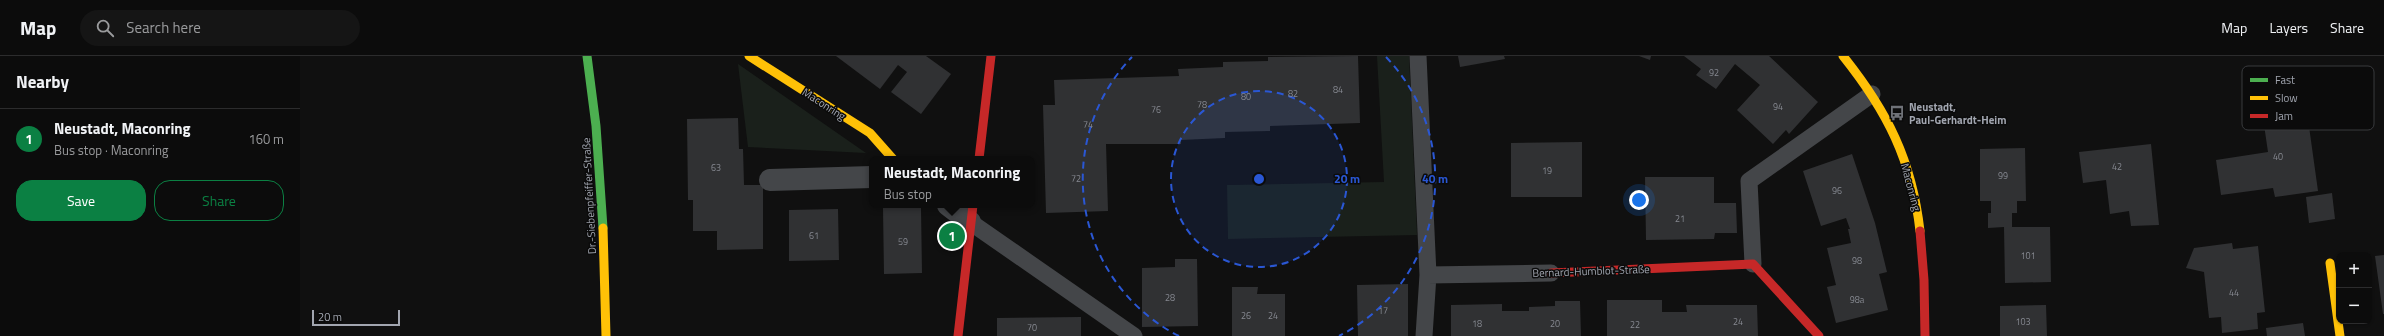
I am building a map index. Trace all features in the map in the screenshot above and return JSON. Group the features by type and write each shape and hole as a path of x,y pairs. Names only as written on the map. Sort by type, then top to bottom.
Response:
{"street":[{"name":"Dr.-Siebenpfeiffer-Straße","path":"587,56 596,109 600,163 606,336"},
{"name":"Maconring","path":"749,56 870,133 890,156"},
{"path":"979,156 991,56"},
{"name":"Maconring","path":"1843,56 1872,94 1895,136 1909,175 1919,218 1923,266 1925,336"},
{"path":"770,180 869,177"},
{"path":"957,208 972,213 958,336"},
{"path":"2330,262 2340,336"},
{"path":"1753,264 1819,336"},
{"name":"Bernard-Humblot-Straße","path":"1550,273 1753,264"}],"lane":[{"path":"1418,56 1428,275 1424,336"},
{"path":"1753,264 1749,181 1872,94"},
{"path":"972,213 1134,336"},
{"name":"Bernard-Humblot-Straße","path":"1428,275 1550,273"}],"shaded area":[{"path":"1377,56 1409,56 1417,235 1228,239 1227,185 1384,182"},
{"path":"738,64 866,153 748,147"}],"building":[{"path":"836,56 926,56 951,74 921,114 891,92 907,72 898,65 880,89"},
{"path":"1358,56 1360,123 1270,126 1270,131 1225,132 1225,138 1181,140 1181,144 1106,144 1108,211 1046,213 1043,105 1055,105 1054,80 1179,76 1178,69 1223,67 1223,62 1268,61 1268,57"},
{"path":"1458,56 1504,56 1505,59 1460,67"},
{"path":"1639,56 1651,56 1650,60"},
{"path":"1684,56 1769,56 1818,102 1789,134 1786,130 1773,144 1737,110 1760,85 1735,64 1716,89 1696,75 1701,69"},
{"path":"738,118 739,149 743,149 744,185 763,185 763,249 717,250 717,231 693,231 693,200 688,200 687,119"},
{"path":"2265,130 2310,130 2318,191 2275,197 2273,188 2221,195 2216,160 2268,152"},
{"path":"1582,142 1582,197 1511,197 1511,143"},
{"path":"2151,144 2159,225 2131,226 2129,211 2110,214 2106,180 2083,183 2079,152"},
{"path":"2025,148 2026,201 2017,201 2017,213 2012,213 2012,227 2050,227 2051,282 2005,283 2004,227 1988,228 1988,213 1991,213 1991,201 1980,201 1980,149"},
{"path":"1852,154 1875,223 1887,272 1879,274 1888,310 1836,323 1827,287 1836,285 1827,248 1851,243 1848,229 1850,229 1846,218 1821,226 1803,171"},
{"path":"1645,177 1714,177 1714,203 1736,203 1737,233 1715,233 1714,239 1646,240"},
{"path":"2332,193 2335,219 2309,223 2306,197"},
{"path":"883,208 921,208 922,273 884,274"},
{"path":"838,209 839,260 789,261 789,210"},
{"path":"2232,243 2233,249 2258,246 2265,312 2257,313 2258,329 2222,333 2221,317 2209,318 2204,272 2186,268 2194,248"},
{"path":"2384,255 2384,314 2383,314 2375,256"},
{"path":"1175,259 1197,259 1198,326 1142,327 1142,268 1175,267"},
{"path":"1408,284 1408,336 1358,336 1357,285"},
{"path":"1232,287 1258,287 1257,294 1285,294 1285,336 1232,336"},
{"path":"1607,300 1662,300 1662,312 1687,312 1686,305 1757,305 1758,336 1607,336"},
{"path":"1555,301 1580,301 1581,336 1451,336 1451,305 1502,304 1502,311 1529,311 1529,307 1555,306"},
{"path":"2046,305 2047,336 2000,336 2000,306"},
{"path":"1081,317 1081,336 997,336 997,318"},
{"path":"2303,323 2305,336 2267,336 2266,328"}],"traffic: fast":[{"path":"587,56 596,126 603,228"}],"traffic: slow":[{"path":"749,56 870,133 890,156"},
{"path":"1843,56 1859,76 1885,117 1895,138 1911,181 1920,231"},
{"path":"603,228 606,336"},
{"path":"2330,263 2340,336"}],"traffic: jam":[{"path":"979,156 991,56"},
{"path":"958,336 973,208"},
{"path":"1920,231 1924,280 1925,336"},
{"path":"1551,273 1753,264 1819,336"}],"place":[{"name":"Neustadt, Paul-Gerhardt-Heim","path":"1897,113"},
{"name":"Neustadt, Maconring","path":"952,236"}]}
